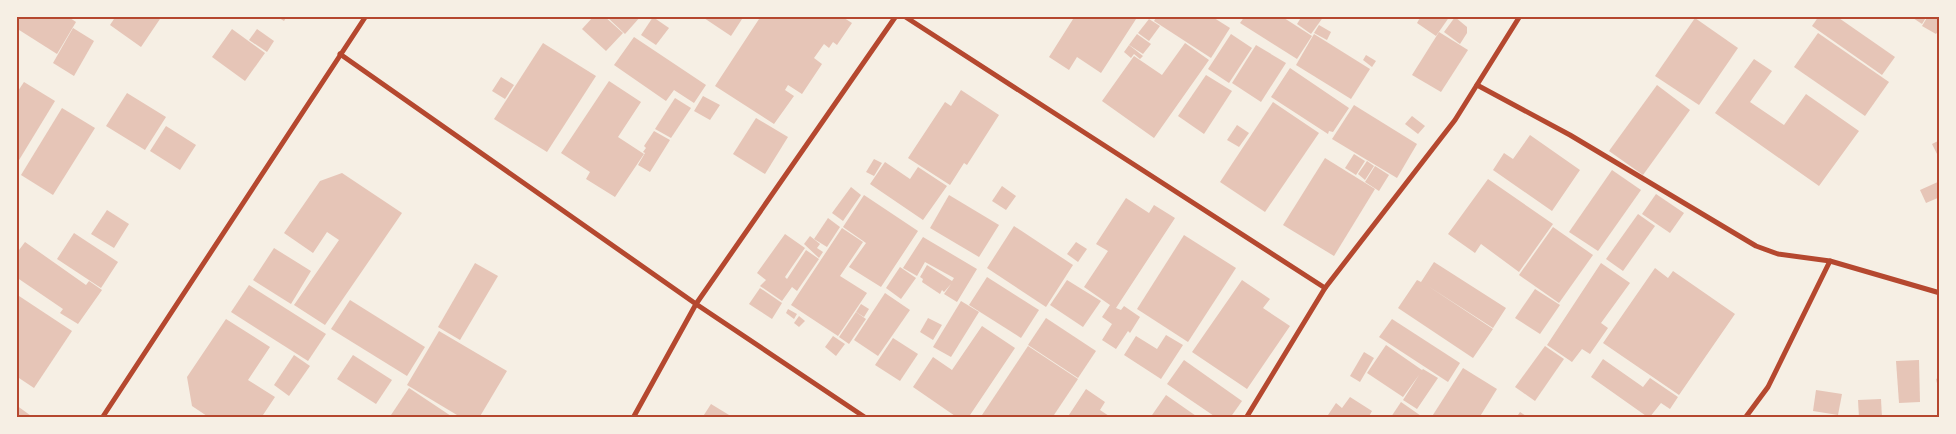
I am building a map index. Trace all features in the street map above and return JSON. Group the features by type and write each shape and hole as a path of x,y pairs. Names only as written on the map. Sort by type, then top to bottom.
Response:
{"street":[{"path":"104,417 366,16"},
{"path":"633,418 696,304 896,16"},
{"path":"904,16 1325,288"},
{"path":"1246,418 1325,288 1455,120 1520,16"},
{"path":"340,54 696,304 866,418"},
{"path":"1478,86 1570,136 1756,246 1778,254 1830,261 1940,293"},
{"path":"1745,418 1768,387 1830,261"}],"building":[{"path":"16,16 67,16 76,22 57,54 16,28"},
{"path":"116,16 162,16 141,47 110,25"},
{"path":"276,16 287,16 284,21"},
{"path":"594,16 604,16 623,33 606,51 582,29"},
{"path":"606,16 641,16 625,34"},
{"path":"701,16 744,16 731,36"},
{"path":"761,16 841,16 852,23 837,45 833,42 829,48 824,44 814,58 822,64 802,94 788,85 785,90 794,96 774,124 715,86"},
{"path":"1075,16 1138,16 1101,73 1077,57 1069,70 1049,57"},
{"path":"1157,16 1211,16 1230,28 1211,58 1154,21"},
{"path":"1245,16 1281,16 1312,36 1297,59 1240,23"},
{"path":"1302,16 1324,16 1311,34 1297,24"},
{"path":"1421,16 1450,16 1436,36 1417,23"},
{"path":"1819,16 1836,16 1895,57 1882,75 1812,26"},
{"path":"1910,16 1927,16 1922,24"},
{"path":"1928,16 1940,16 1940,28 1936,34 1922,26"},
{"path":"653,17 669,28 656,45 641,35"},
{"path":"1455,17 1467,27 1467,33 1460,44 1444,32"},
{"path":"1695,18 1738,48 1699,105 1655,76"},
{"path":"1149,19 1160,26 1149,41 1138,33"},
{"path":"1319,25 1331,32 1327,40 1314,33"},
{"path":"73,28 94,41 74,76 53,63"},
{"path":"232,29 265,53 245,81 212,57"},
{"path":"257,29 274,41 267,52 249,40"},
{"path":"1439,32 1468,50 1441,92 1412,75"},
{"path":"1818,33 1889,82 1865,116 1794,67"},
{"path":"1137,34 1151,44 1143,54 1129,45"},
{"path":"1231,34 1252,48 1229,83 1208,69"},
{"path":"1314,34 1370,69 1351,99 1296,65"},
{"path":"634,37 706,85 694,103 674,90 666,101 614,65"},
{"path":"543,43 596,76 547,152 494,119"},
{"path":"1185,43 1209,60 1154,138 1102,101 1134,56 1162,75"},
{"path":"1129,45 1143,56 1140,59 1134,54 1131,58 1124,52"},
{"path":"1256,45 1286,63 1261,102 1232,83"},
{"path":"1366,55 1376,61 1372,67 1363,60"},
{"path":"1754,59 1772,71 1750,102 1784,125 1806,94 1859,131 1819,186 1715,113"},
{"path":"1290,68 1349,108 1333,132 1329,131 1328,134 1271,97"},
{"path":"1206,75 1232,91 1204,134 1178,116"},
{"path":"501,77 514,85 505,99 492,91"},
{"path":"609,81 641,102 618,137 644,154 615,197 586,179 590,172 561,153"},
{"path":"24,82 55,101 16,165 16,94"},
{"path":"1657,85 1690,110 1643,175 1609,151"},
{"path":"961,90 999,115 967,165 964,163 950,185 908,158 945,102 951,106"},
{"path":"127,93 166,117 145,150 106,126"},
{"path":"703,96 720,105 710,120 694,111"},
{"path":"675,98 691,108 671,138 655,129"},
{"path":"1273,102 1319,133 1265,212 1220,182"},
{"path":"1354,105 1417,144 1397,178 1332,139"},
{"path":"62,108 95,128 53,195 21,175"},
{"path":"1412,116 1425,126 1418,134 1405,124"},
{"path":"756,118 788,137 765,174 733,154"},
{"path":"1237,125 1249,133 1239,147 1227,140"},
{"path":"166,126 196,145 180,170 150,151"},
{"path":"654,131 670,140 650,172 638,165 645,153 643,152 646,148 644,146"},
{"path":"1530,135 1580,170 1552,211 1493,170 1504,153 1513,159"},
{"path":"1940,140 1940,160 1932,144"},
{"path":"1354,154 1365,161 1356,175 1345,168"},
{"path":"1325,158 1375,189 1334,256 1283,225"},
{"path":"874,159 882,163 874,176 866,172"},
{"path":"1367,161 1374,166 1365,180 1358,174"},
{"path":"885,162 910,179 918,167 947,186 923,220 870,184"},
{"path":"1375,166 1389,175 1379,191 1365,182"},
{"path":"1612,170 1641,190 1598,251 1569,232"},
{"path":"342,173 402,213 325,325 294,305 339,240 327,232 313,253 284,233 320,181"},
{"path":"1488,179 1553,224 1519,272 1481,244 1475,253 1448,234"},
{"path":"1940,181 1940,197 1926,203 1920,190"},
{"path":"1002,186 1016,196 1006,210 992,201"},
{"path":"851,187 861,195 843,221 832,213"},
{"path":"1656,194 1684,213 1670,233 1642,214"},
{"path":"864,195 918,231 881,287 849,267 866,243 843,227"},
{"path":"949,195 999,225 979,257 930,228"},
{"path":"1126,198 1149,213 1154,205 1175,218 1116,308 1121,310 1124,306 1140,317 1130,333 1128,331 1116,349 1102,340 1112,324 1102,317 1110,305 1084,287 1108,251 1096,244"},
{"path":"107,210 129,224 114,248 91,234"},
{"path":"1638,214 1655,226 1623,271 1606,259"},
{"path":"828,218 840,227 827,247 814,239"},
{"path":"1014,226 1073,265 1046,307 987,268"},
{"path":"1553,227 1593,255 1559,303 1519,275"},
{"path":"842,228 863,242 840,276 867,293 838,336 791,305"},
{"path":"74,233 118,262 101,288 57,259"},
{"path":"785,234 805,248 785,277 787,279 806,250 819,259 797,291 792,287 782,301 760,286 766,280 757,273"},
{"path":"1184,235 1236,268 1188,342 1137,309"},
{"path":"810,236 820,244 817,248 823,252 819,258 804,244"},
{"path":"923,237 977,269 957,302 944,294 951,284 944,292 942,290 940,294 922,282 923,279 920,277 927,265 952,281 954,278 925,262 917,276 903,268"},
{"path":"25,242 86,285 89,281 102,290 78,324 60,313 63,309 16,277 16,254"},
{"path":"1076,242 1087,249 1078,262 1067,254"},
{"path":"274,248 311,271 291,304 253,280"},
{"path":"1434,262 1506,308 1493,328 1428,286 1493,329 1473,358 1398,308 1417,280 1421,282"},
{"path":"475,263 498,276 460,340 438,327"},
{"path":"1601,263 1630,283 1601,323 1608,328 1590,354 1582,349 1572,362 1547,345"},
{"path":"900,267 916,278 901,299 886,288"},
{"path":"1655,268 1668,278 1673,271 1735,314 1679,395 1603,343"},
{"path":"987,277 1039,310 1021,338 969,305"},
{"path":"1067,280 1101,301 1083,327 1050,305"},
{"path":"1242,280 1270,299 1263,308 1290,326 1247,389 1192,352"},
{"path":"249,285 326,334 308,361 231,312"},
{"path":"760,288 782,303 772,319 749,304"},
{"path":"1535,289 1560,305 1540,334 1515,318"},
{"path":"885,293 910,310 878,356 854,340"},
{"path":"16,294 72,331 34,388 16,376"},
{"path":"350,300 425,347 407,376 331,329"},
{"path":"961,301 979,312 951,357 933,347"},
{"path":"861,304 869,309 864,317 856,312"},
{"path":"788,309 797,314 794,319 786,313"},
{"path":"856,312 866,319 849,344 839,337"},
{"path":"799,316 805,321 799,327 794,323"},
{"path":"928,318 942,325 933,340 920,332"},
{"path":"1046,318 1096,351 1078,378 1028,345"},
{"path":"226,319 270,347 248,380 275,397 261,418 210,418 192,406 187,377"},
{"path":"1392,319 1460,363 1448,382 1379,337"},
{"path":"982,326 1015,348 968,418 958,418 913,387 933,357 952,370"},
{"path":"439,331 507,371 479,418 462,418 407,385"},
{"path":"1166,335 1183,345 1161,379 1124,355 1136,336 1157,349"},
{"path":"833,336 845,344 836,356 825,347"},
{"path":"893,338 918,354 900,381 875,365"},
{"path":"1386,345 1422,370 1438,378 1417,409 1403,400 1419,375 1403,397 1367,373"},
{"path":"1028,346 1078,379 1052,418 980,418"},
{"path":"1545,346 1564,359 1535,401 1515,387"},
{"path":"1364,352 1374,358 1360,382 1350,376"},
{"path":"294,355 310,366 289,396 274,385"},
{"path":"353,355 392,380 376,404 337,379"},
{"path":"1603,359 1643,387 1650,378 1678,397 1670,409 1661,403 1649,418 1591,377"},
{"path":"1184,360 1242,401 1230,418 1217,418 1167,384"},
{"path":"1919,360 1920,402 1899,403 1896,361"},
{"path":"1463,368 1497,389 1479,418 1431,418"},
{"path":"1940,377 1940,392 1939,392 1936,379"},
{"path":"409,388 454,418 389,418"},
{"path":"1086,389 1105,402 1100,410 1112,418 1067,418"},
{"path":"1816,390 1842,394 1838,415 1813,411"},
{"path":"1166,395 1199,418 1150,418"},
{"path":"1350,397 1372,411 1368,418 1326,418 1336,403 1342,408"},
{"path":"1881,399 1882,418 1859,418 1858,400"},
{"path":"1401,402 1424,418 1391,417"},
{"path":"711,404 734,418 702,418"},
{"path":"16,405 34,418 16,418"},
{"path":"1520,412 1529,418 1516,418"}]}
